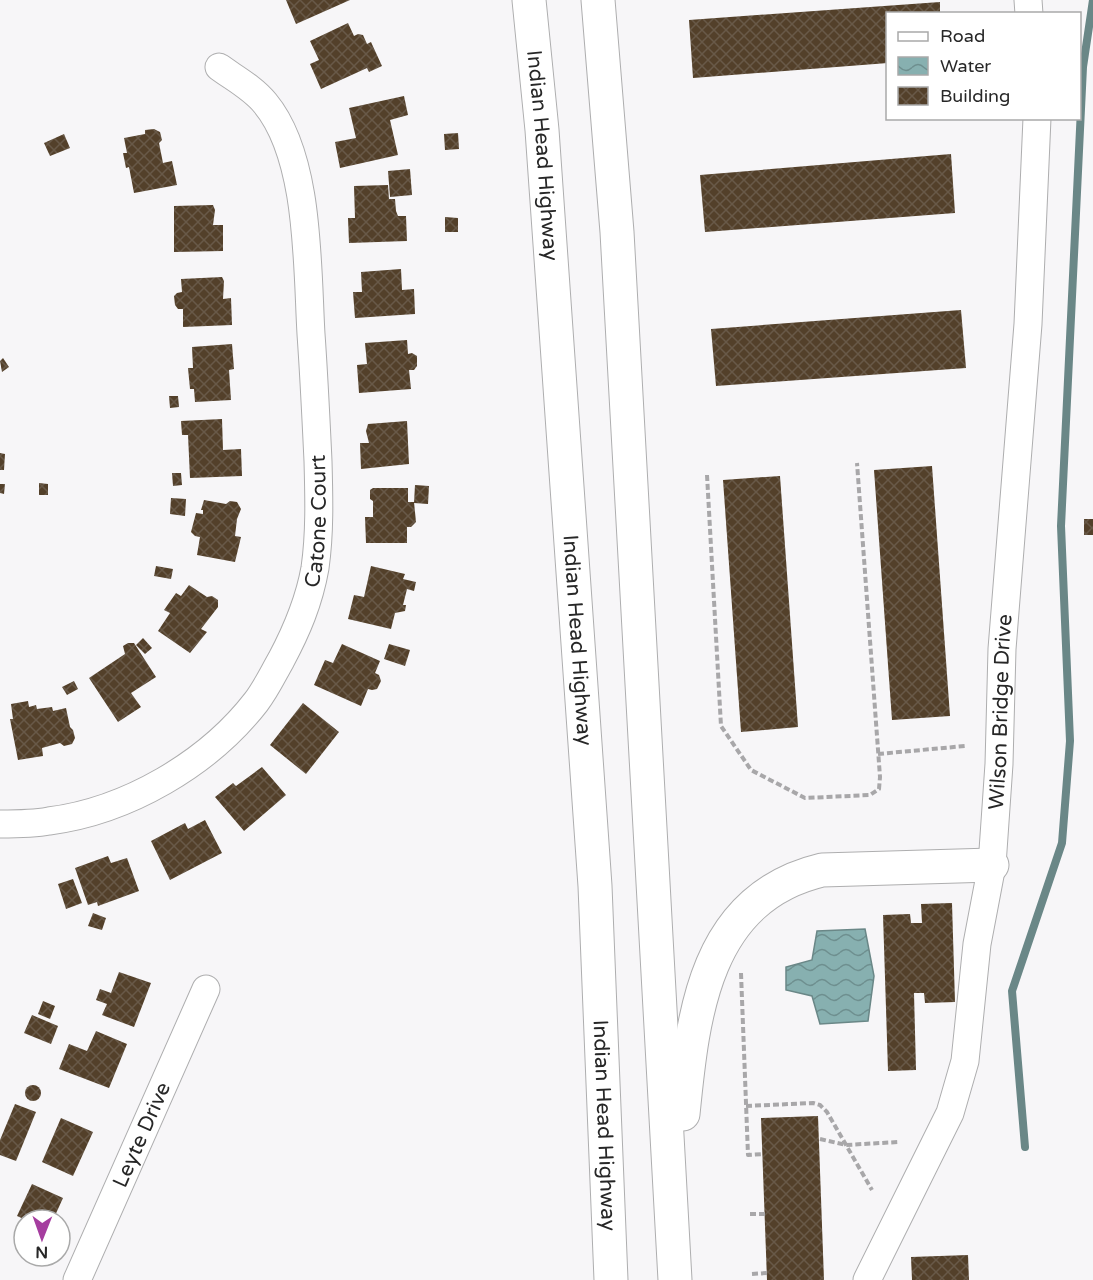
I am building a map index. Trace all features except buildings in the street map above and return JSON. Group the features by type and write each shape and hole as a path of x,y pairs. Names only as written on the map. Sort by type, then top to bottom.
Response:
{"highway":[{"name":"Indian Head Highway","path":"529,0 543,142 594,885 611,1280"},
{"path":"598,0 617,232 675,1280"},
{"path":"673,1224 691,1040 698,1008 728,932 767,893 798,876 822,870 887,867 952,868 992,865"}],"street":[{"name":"Catone Court","path":"0,824 49,821 102,808 161,782 197,760 238,723 257,700 289,646 302,619 309,597 318,546 320,517 316,403 304,230 296,168 281,126 264,101 219,67"},
{"name":"Wilson Bridge Drive","path":"867,1280 950,1113 965,1061 977,944 992,865 999,764 1002,649 1028,324 1037,120"},
{"name":"Leyte Drive","path":"77,1280 206,988"}],"path":[{"path":"706,475 722,726 751,770 806,798 870,795 879,789 878,754 857,463"},
{"path":"878,754 965,746"},
{"path":"742,965 748,1155 763,1154"},
{"path":"746,1106 817,1104 824,1107 873,1190"},
{"path":"820,1139 846,1145 897,1142"},
{"path":"750,1214 765,1214"},
{"path":"752,1274 767,1274"}],"water":[{"path":"865,929 874,976 868,1021 820,1024 812,996 786,990 786,967 812,960 817,931"}],"waterway":[{"path":"1081,109 1083,67 1093,0"},
{"path":"1025,1147 1012,991 1062,843 1070,741 1061,526 1080,120"}]}
